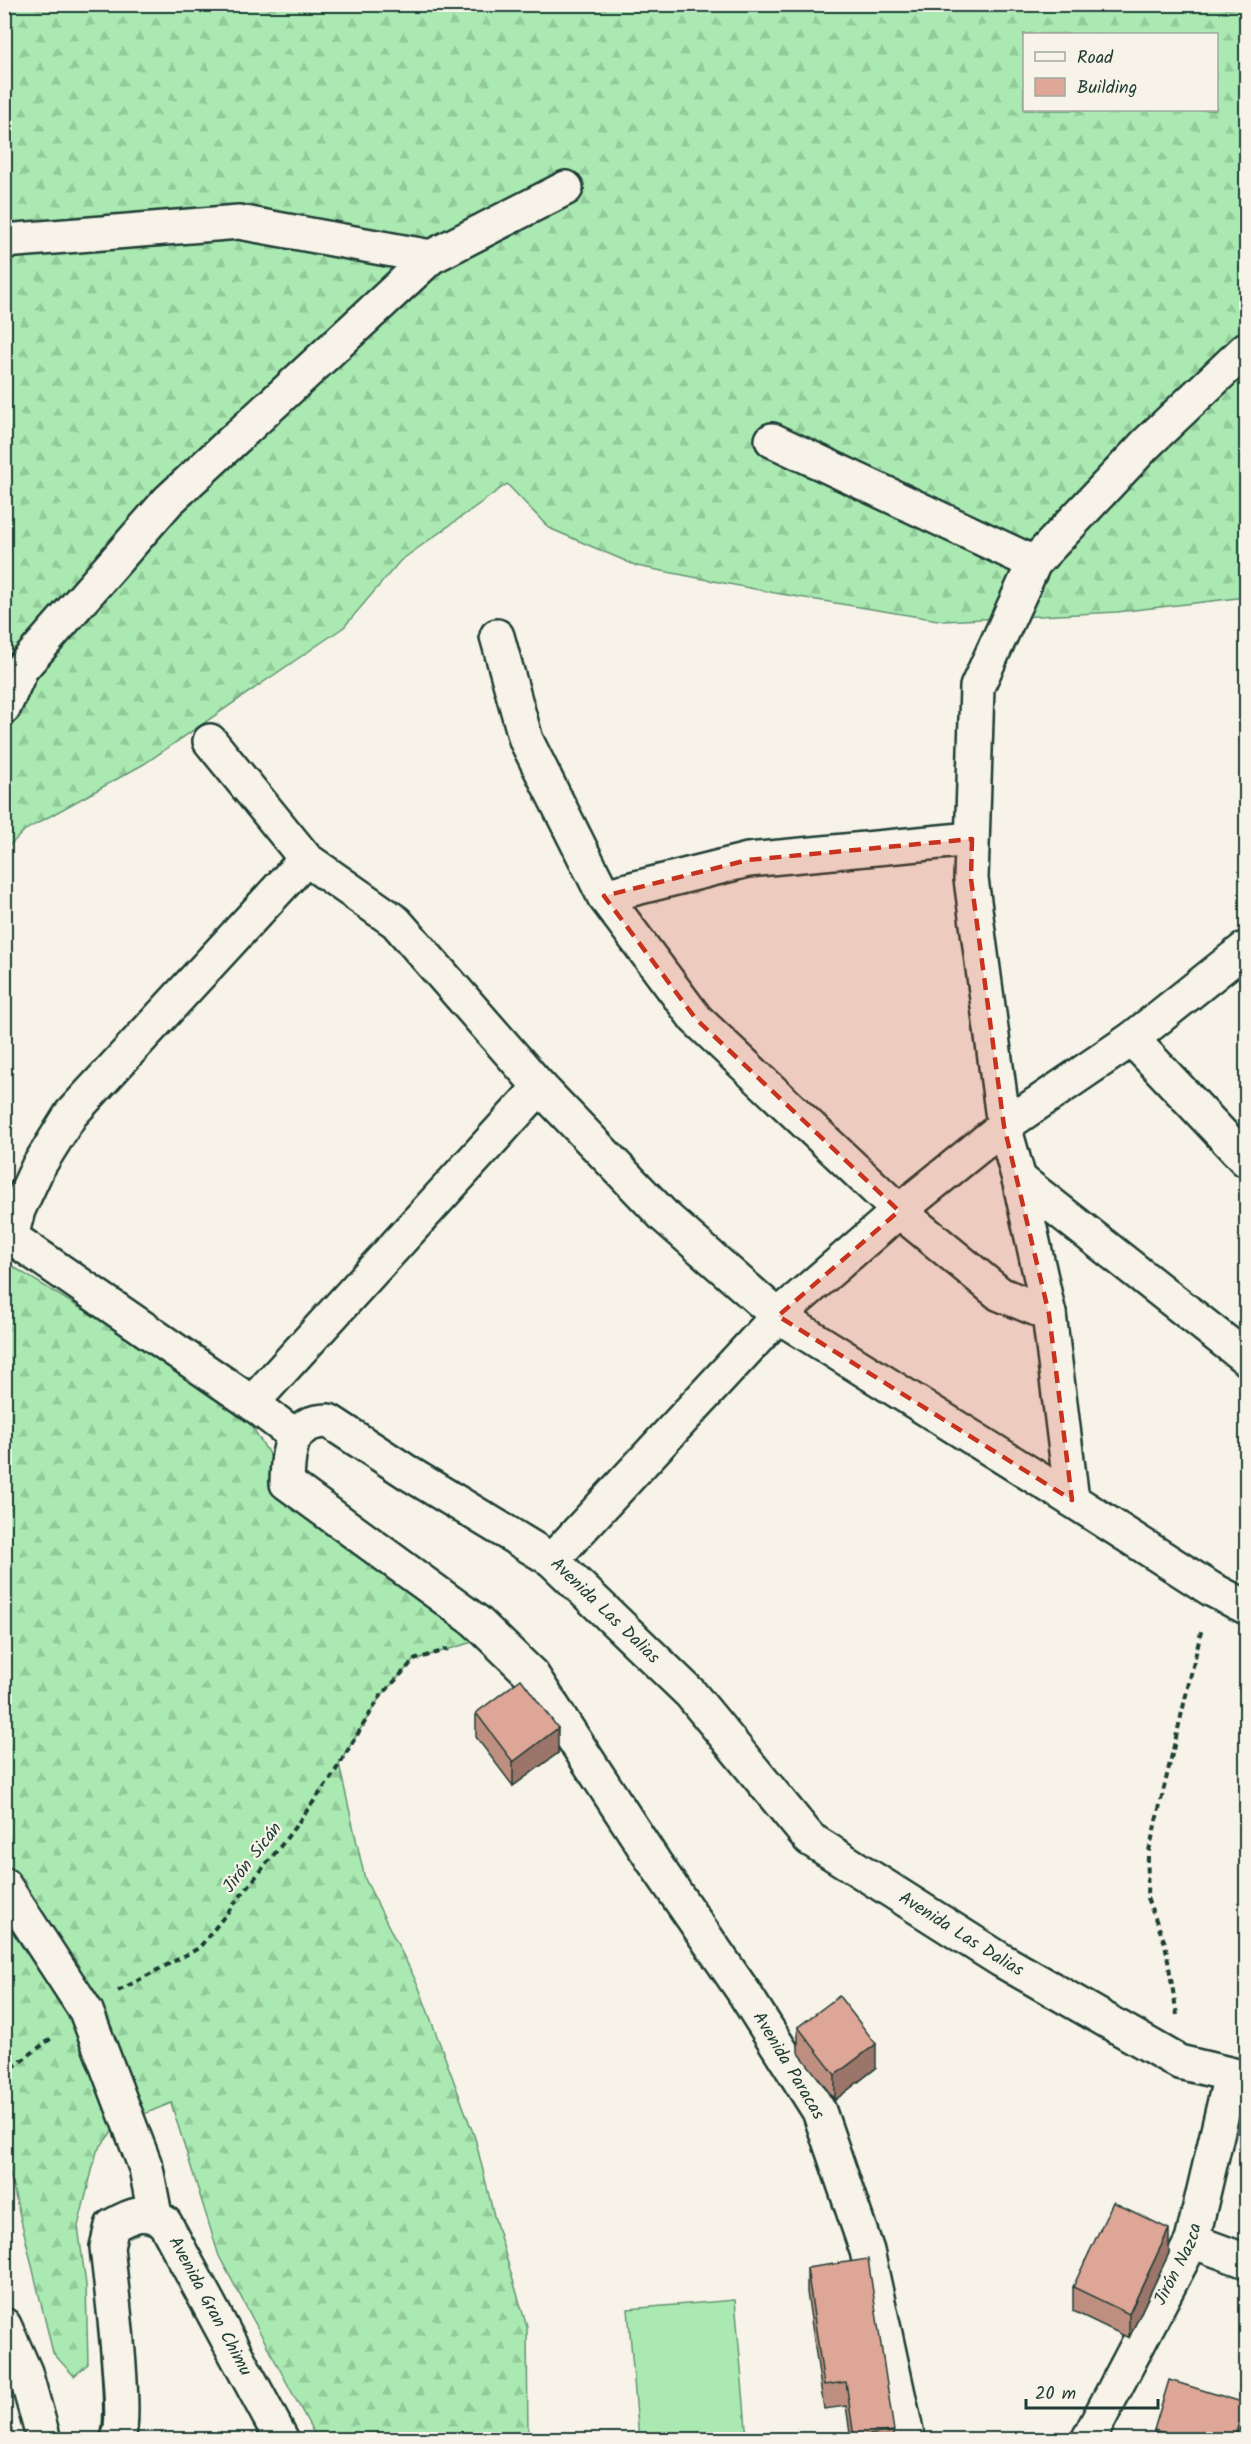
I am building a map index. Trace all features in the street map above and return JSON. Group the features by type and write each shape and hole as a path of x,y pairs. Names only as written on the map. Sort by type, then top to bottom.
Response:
{"street":[{"path":"4,707 21,669 168,501 431,257 566,188"},
{"path":"4,241 239,222 431,257"},
{"path":"1072,1500 1049,1314 1019,1179 1004,1126 971,879 976,687 1034,563 1146,444 1246,349"},
{"path":"772,440 1034,563"},
{"path":"497,636 526,740 604,896 696,1019 899,1211 1000,1294 1049,1314"},
{"path":"210,741 306,859 396,922 540,1087 664,1216 778,1316 1211,1589 1246,1606"},
{"path":"604,896 748,860 972,839"},
{"path":"306,859 71,1114 38,1167 8,1232 252,1403 294,1436 288,1458 287,1483 476,1621 492,1636"},
{"path":"552,1560 778,1316 899,1211 1004,1126 1132,1039 1246,948"},
{"path":"1132,1039 1246,1160"},
{"path":"252,1403 540,1087"},
{"path":"1019,1179 1246,1358"},
{"name":"Avenida Las Dalias","path":"294,1436 314,1421 329,1421 410,1474 552,1560 690,1693 810,1839 1001,1960 1179,2062 1238,2076"},
{"name":"Avenida Paracas","path":"492,1636 532,1675 743,1991 819,2111 867,2251 908,2439"},
{"path":"4,1885 86,2011 146,2168 155,2215 131,2215 112,2226 107,2247 122,2404 120,2435 117,2439"},
{"name":"Jirón Nazca","path":"1088,2439 1192,2241 1238,2076"},
{"name":"Avenida Gran Chimu","path":"155,2215 165,2223 282,2439"},
{"path":"1192,2241 1246,2261"},
{"path":"4,2325 26,2372 44,2439"}],"path":[{"path":"1179,2062 1177,2012 1165,1943 1147,1898 1148,1855 1211,1589"},
{"name":"Jirón Sicán","path":"4,2074 98,2002 199,1948 283,1843 331,1778 380,1697 414,1660 492,1636"}],"highlighted area":[{"path":"972,839 971,879 1004,1126 1049,1314 1072,1500 778,1316 899,1211 696,1019 604,896 748,860"}],"green space":[{"path":"5,5 1246,5 1246,597 1117,612 944,621 775,593 637,566 549,528 507,484 400,561 344,627 144,764 25,830 5,850"},
{"path":"4,1261 80,1308 147,1335 222,1378 287,1483 492,1636 414,1660 380,1697 339,1764 365,1879 418,1985 475,2138 494,2216 527,2327 528,2439 317,2439 219,2256 171,2103 117,2125 97,2151 78,2226 86,2285 88,2364 74,2376 53,2353 9,2170 4,2165"},
{"path":"735,2300 747,2439 639,2439 628,2309"}],"building":[{"path":"521,1679 558,1728 513,1762 476,1713"},
{"path":"839,1996 876,2044 835,2075 798,2027"},
{"path":"1113,2202 1169,2229 1129,2314 1073,2287"},
{"path":"868,2259 894,2431 854,2437 846,2382 824,2385 807,2268"},
{"path":"1169,2380 1245,2403 1234,2439 1187,2439 1154,2430"}]}
